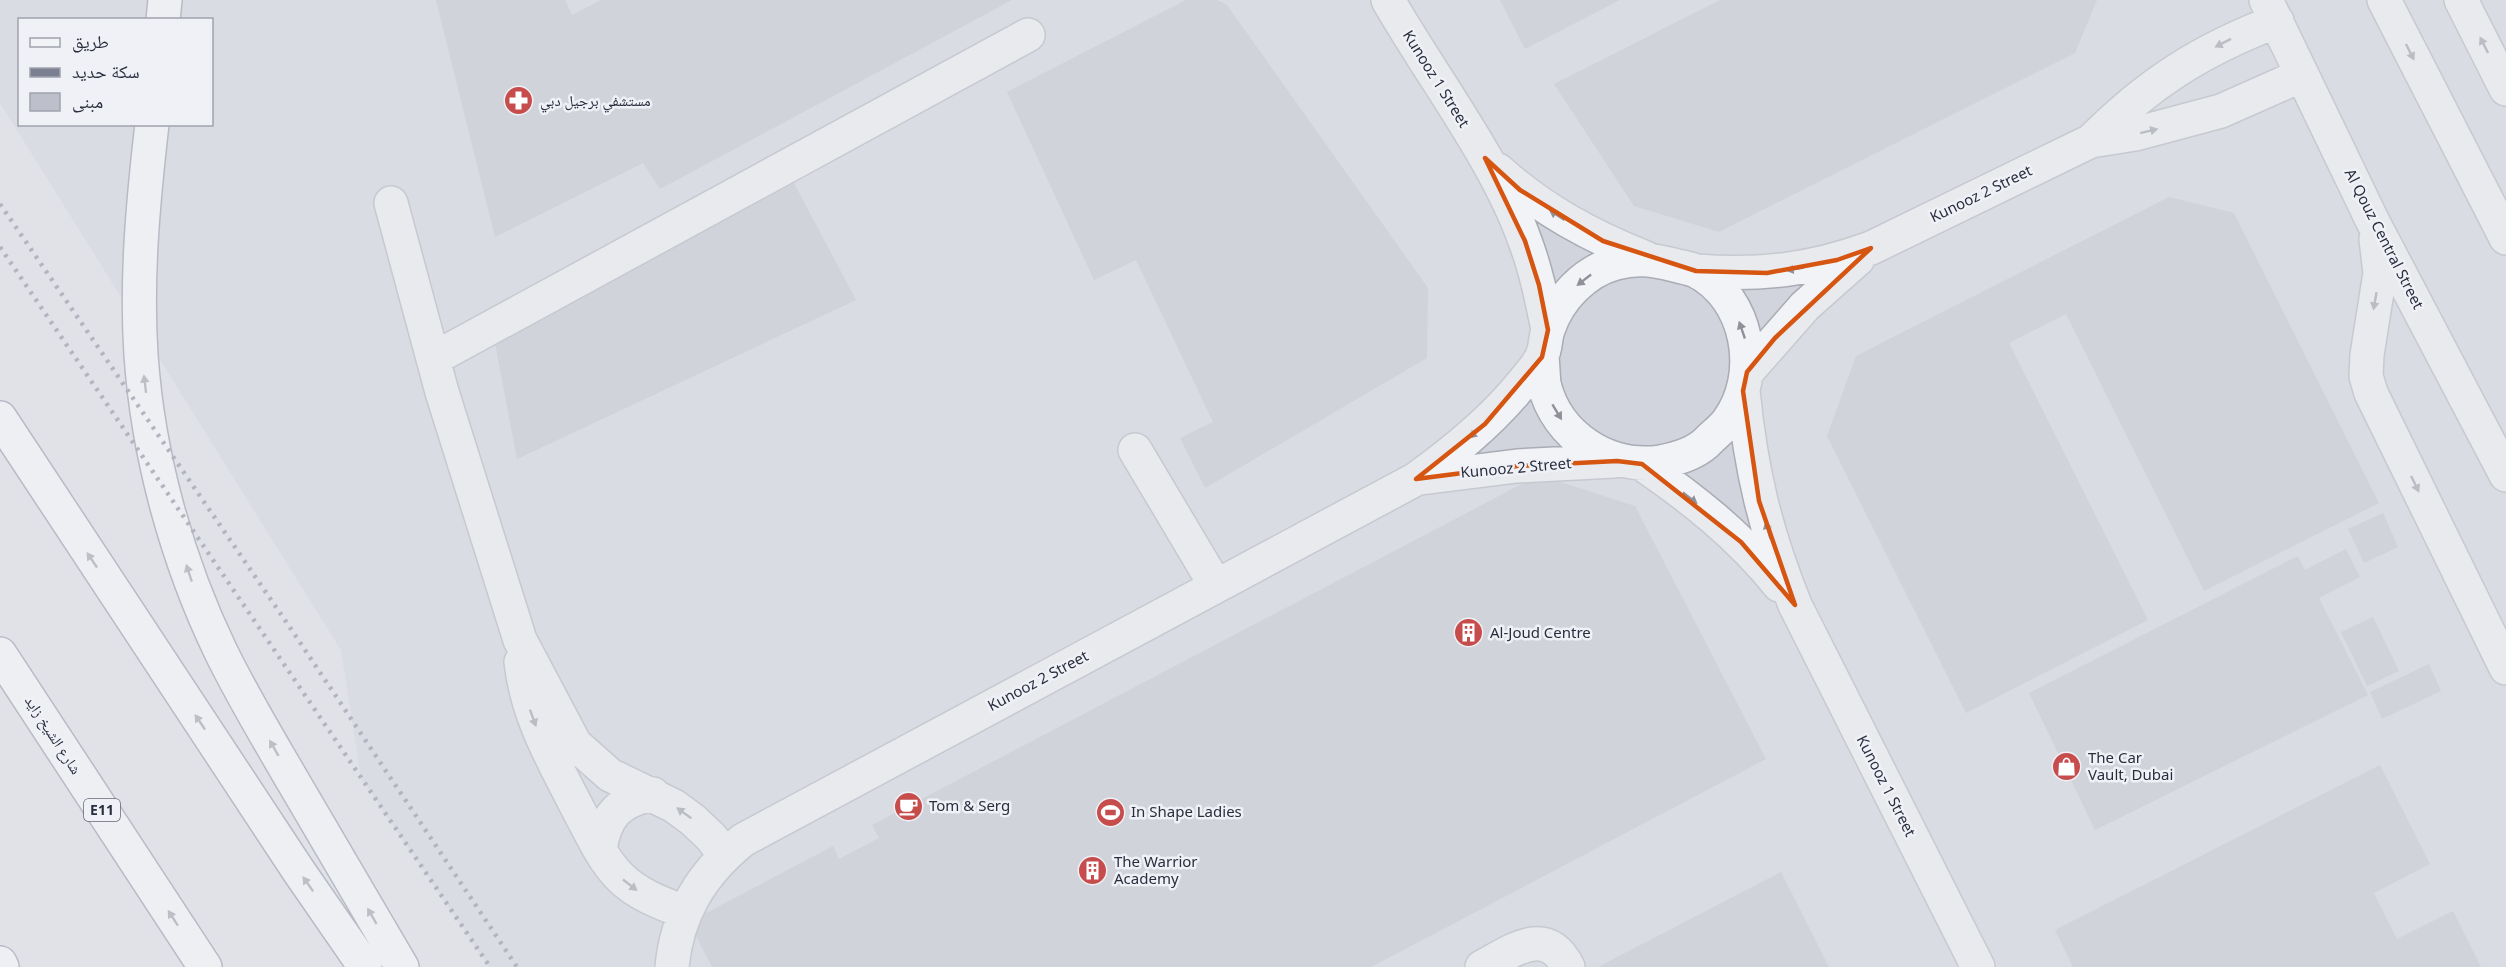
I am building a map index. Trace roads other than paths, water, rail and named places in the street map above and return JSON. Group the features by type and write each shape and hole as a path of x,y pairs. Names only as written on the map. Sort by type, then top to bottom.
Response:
{"highway":[{"path":"163,18 165,0"},
{"path":"152,126 142,212 138,280 141,357 151,433 168,507 191,581 221,651 256,718 402,967"},
{"path":"0,418 252,801 365,967"},
{"name":"شارع الشيخ زايد","path":"0,654 205,967"}],"street":[{"name":"Kunooz 1 Street","path":"1388,0 1507,198 1525,241 1539,285 1545,343"},
{"path":"2384,0 2506,238"},
{"path":"2461,0 2506,89"},
{"name":"Al Qouz Central Street","path":"2272,10 2373,222 2503,460"},
{"name":"Kunooz 2 Street","path":"2091,141 2122,110 2176,70 2235,37 2272,10"},
{"path":"433,359 1028,35"},
{"name":"Kunooz 2 Street","path":"1696,271 1767,273 1837,260 1871,248 2091,141 2135,134 2221,111 2302,75"},
{"name":"Kunooz 1 Street","path":"1485,158 1520,190 1560,218 1603,241 1648,258"},
{"path":"391,203 433,359 520,640 575,744 610,775 653,794 693,820 711,837 725,855"},
{"path":"2373,222 2380,273 2367,355 2366,376 2371,393 2506,668"},
{"name":"Kunooz 2 Street","path":"1745,382 1774,338 1805,306 1871,248"},
{"path":"1648,258 1696,271 1719,289 1736,314 1746,343 1745,382 1728,421 1705,445 1675,460 1629,463 1592,450 1570,432 1554,410 1544,384 1545,343 1562,301 1586,277 1616,263 1648,258"},
{"name":"Kunooz 2 Street","path":"672,967 676,939 684,912 694,892 725,855 743,840 1416,479 1452,453 1485,424 1515,392 1545,343"},
{"name":"Kunooz 1 Street","path":"1745,382 1749,446 1759,501 1774,554 1795,605 1978,967"},
{"path":"1135,450 1216,586"},
{"name":"Kunooz 1 Street","path":"1629,463 1677,488 1733,535 1795,605"},
{"name":"Kunooz 2 Street","path":"1416,479 1517,466 1629,463"},
{"path":"520,640 524,687 534,721 600,850 620,877 640,893 684,912"},
{"path":"600,850 602,833 610,817 622,805 637,797 653,794"},
{"path":"1482,967 1521,946 1533,943 1556,950 1568,967"}],"railway":[{"path":"0,204 289,626 517,967"},
{"path":"0,247 490,967"}],"place":[{"name":"مستشفي برجيل دبي","path":"519,101"},
{"name":"Al-Joud Centre","path":"1469,633"},
{"name":"The Car Vault, Dubai","path":"2067,767"},
{"name":"Tom & Serg","path":"908,806"},
{"name":"In Shape Ladies","path":"1110,812"},
{"name":"The Warrior Academy","path":"1093,871"}]}
